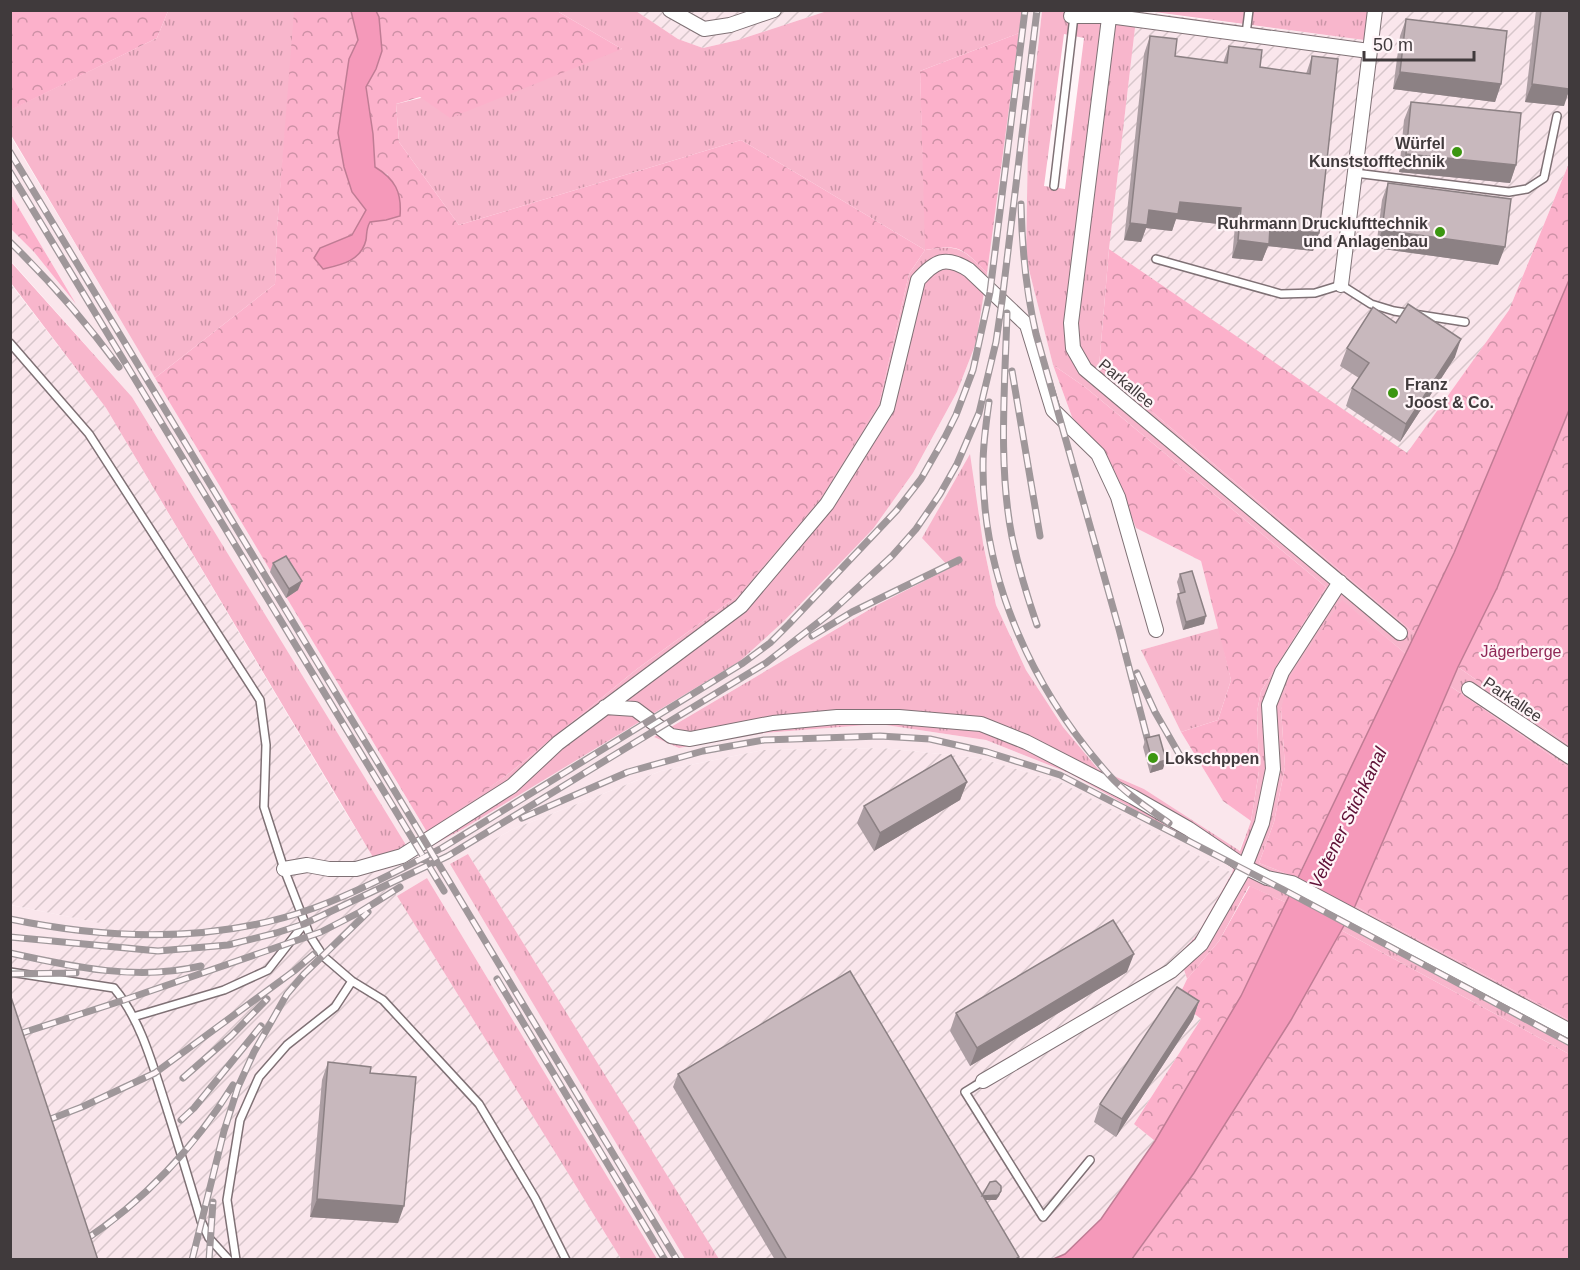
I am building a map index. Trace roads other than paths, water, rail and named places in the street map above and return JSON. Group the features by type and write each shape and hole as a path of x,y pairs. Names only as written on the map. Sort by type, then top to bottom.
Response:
{"street":[{"path":"670,10 704,29 730,25 774,10"},
{"path":"1341,285 1375,10"},
{"path":"1073,16 1110,13 1369,51"},
{"name":"Parkallee","path":"1110,13 1071,323 1073,348 1085,369 1400,633"},
{"path":"284,869 307,865 329,869 356,869 402,856 512,786 558,743 605,706 641,683 741,606 827,504 887,408 918,280 931,265 943,261 959,264 969,270 1027,326 1053,410 1098,454 1118,497 1156,630"},
{"path":"983,1081 1171,971 1201,944 1245,867 1262,823 1273,769 1269,705 1282,672 1340,582"},
{"name":"Parkallee","path":"1468,689 1569,757"},
{"path":"605,706 634,709 672,736 690,739 773,723 837,717 899,717 981,724 1026,742 1133,797 1189,829 1267,879 1292,883 1569,1031"}],"lane":[{"path":"1246,34 1249,10"},
{"path":"1054,186 1073,16"},
{"path":"1354,173 1509,192 1527,189 1544,178 1557,116"},
{"path":"1156,259 1281,294 1315,293 1341,285 1371,304 1394,311 1466,322"},
{"path":"10,343 89,434 260,700 266,745 264,807 304,924 318,950 352,981 383,1000 479,1104 535,1198 566,1260"},
{"path":"133,1017 224,990 268,970 304,924"},
{"path":"10,972 114,988 124,1000 155,1073 201,1221 209,1238 229,1260"},
{"path":"236,1260 227,1200 240,1120 259,1077 287,1046 335,1007 352,981"},
{"path":"983,1081 965,1092 1043,1216 1090,1160"}],"water":[{"path":"351,11 376,11 379,17 382,51 376,69 366,87 375,167 388,176 396,187 400,200 400,216 370,222 360,253 343,264 323,269 314,258 320,248 352,235 366,210 352,192 344,167 338,133 349,59 358,40"},
{"name":"Veltener Stichkanal","path":"1569,280 1569,410 1497,588 1458,667 1355,906 1291,1020 1194,1173 1132,1259 1051,1260 1065,1254 1101,1219 1155,1141 1241,996 1454,553"}],"railway":[{"path":"10,919 86,931 163,934 240,927 314,908 363,888 442,848 743,663 770,643 897,510 921,479 956,415 973,370 990,292 1025,10"},
{"path":"10,937 158,951 228,945 304,924 448,856 766,663 829,614 892,556 916,529 957,464 979,413 996,342 1002,301 1037,10"},
{"path":"10,152 677,1260"},
{"path":"10,172 444,891"},
{"path":"1021,204 1025,270 1036,334 1119,629 1149,745"},
{"path":"10,242 67,302 119,367"},
{"path":"1007,313 1005,482 1012,537 1037,625"},
{"path":"1012,371 1040,536"},
{"path":"989,402 983,457 985,508 1002,591 1017,631 1035,670 1057,707 1082,742 1109,775 1169,823"},
{"path":"812,636 852,612 959,560"},
{"path":"1137,673 1155,712 1182,759"},
{"path":"522,818 628,772 703,751 764,740 880,736 930,739 987,752 1060,775 1284,890 1570,1043"},
{"path":"16,1035 321,932 360,912 400,887"},
{"path":"192,1260 224,1131 238,1087 254,1052 287,994 304,974 368,912"},
{"path":"10,953 81,967 129,972 153,972 201,966"},
{"path":"43,1122 82,1107 155,1073 314,954"},
{"path":"10,974 76,973"},
{"path":"497,979 665,1260"},
{"path":"183,1078 231,1036 267,999"},
{"path":"181,1120 194,1108 261,1026"},
{"path":"82,1242 126,1209 166,1172 202,1130 233,1085"},
{"path":"209,1260 213,1202"}],"place":[{"name":"Würfel Kunststofftechnik","path":"1457,152"},
{"name":"Ruhrmann Drucklufttechnik und Anlagenbau","path":"1440,232"},
{"name":"Franz Joost & Co.","path":"1393,393"},
{"name":"Lokschppen","path":"1153,758"}],"park label":[{"name":"Jägerberge","path":"1521,651"}]}
